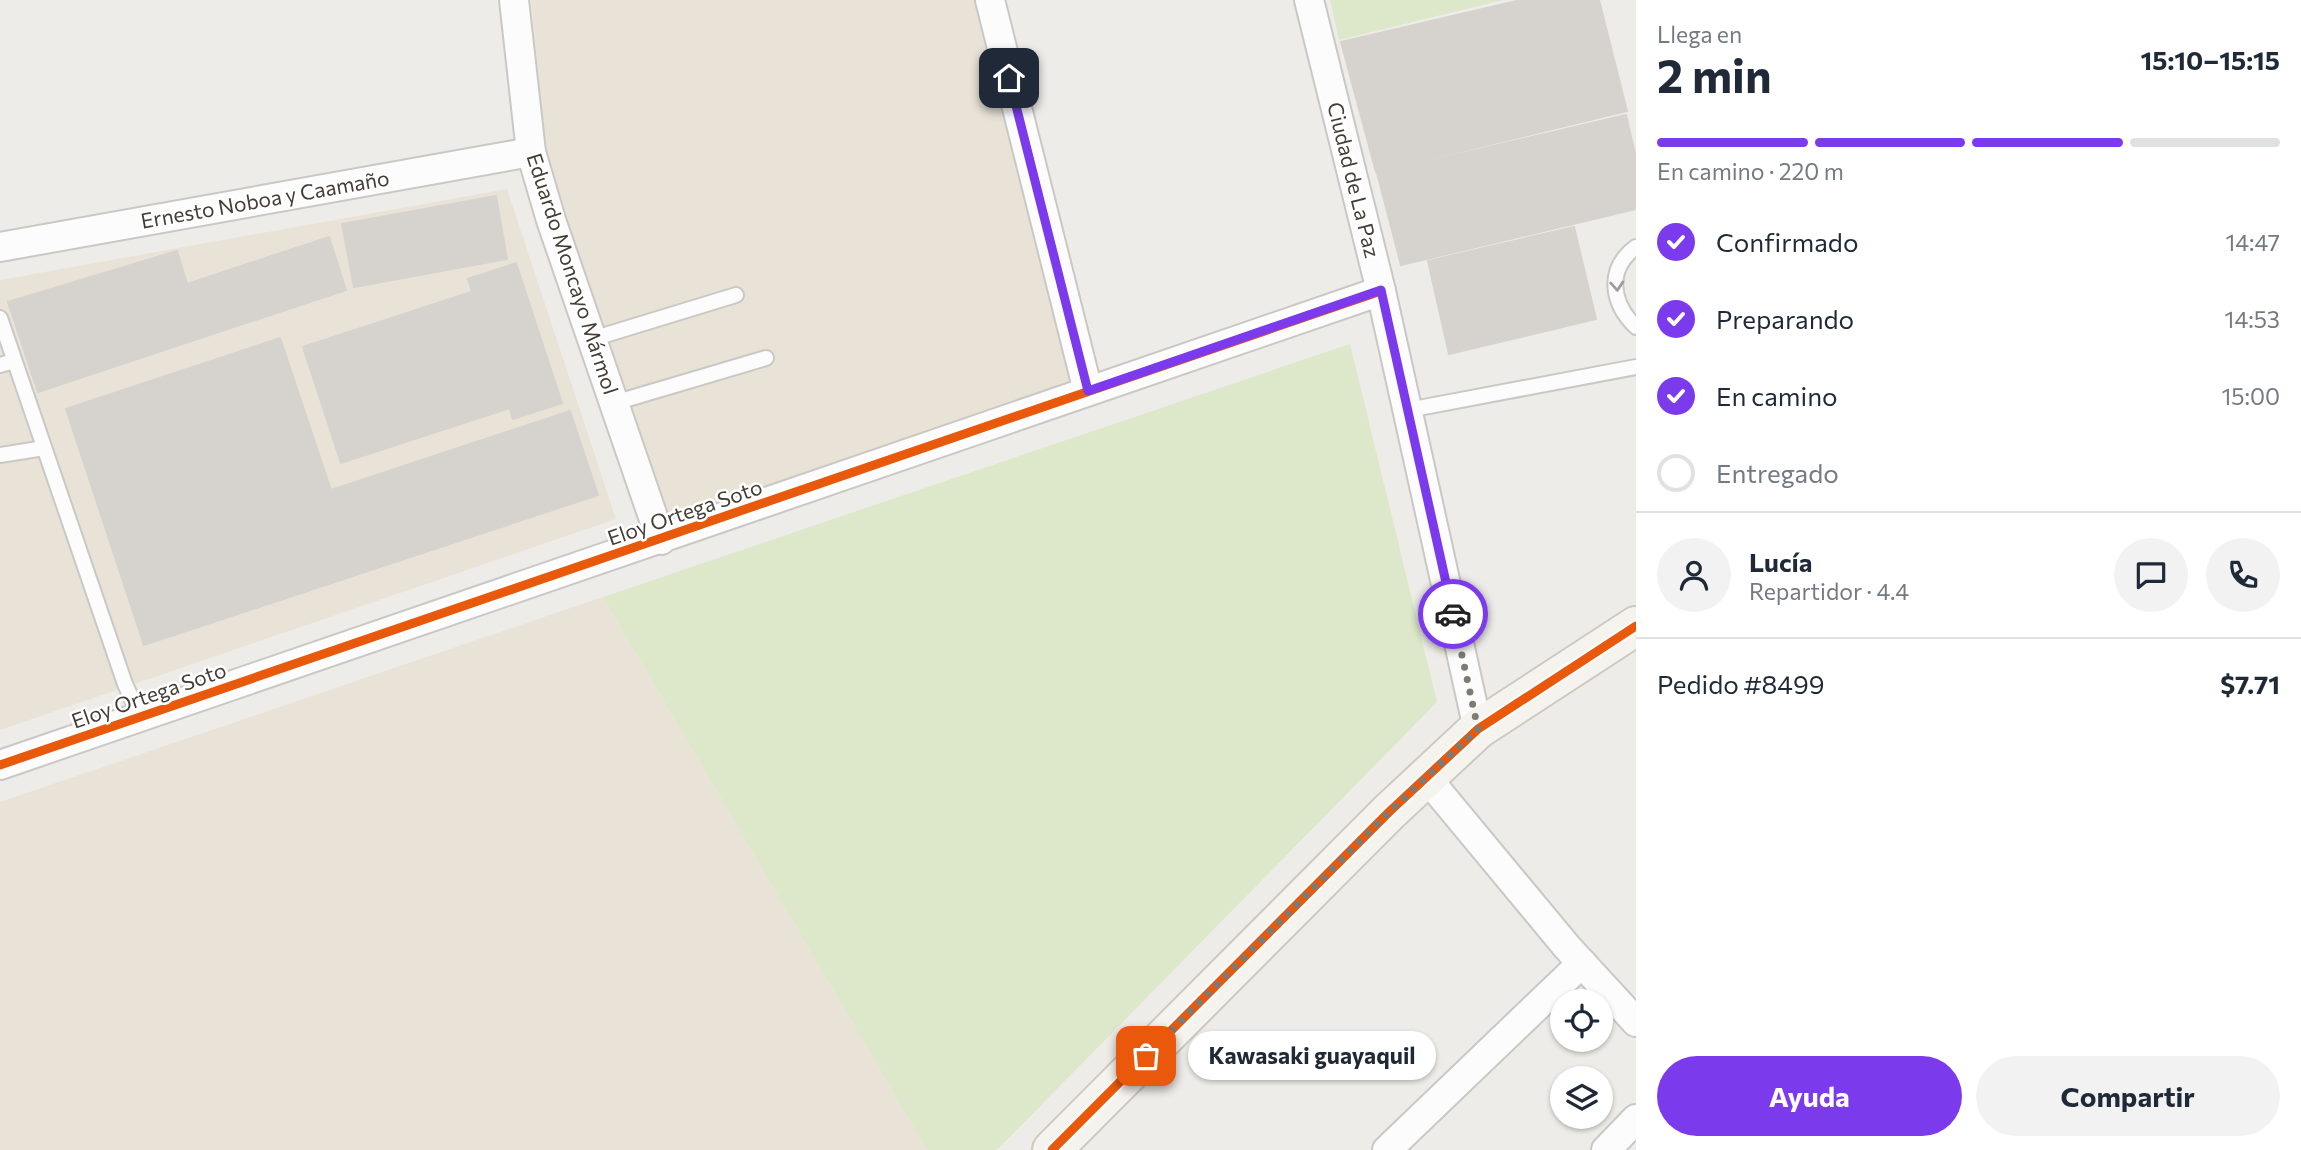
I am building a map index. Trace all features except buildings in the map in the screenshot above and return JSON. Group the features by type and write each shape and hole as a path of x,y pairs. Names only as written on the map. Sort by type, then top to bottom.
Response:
{"street":[{"name":"Eduardo Moncayo Mármol","path":"514,0 531,152 661,540"},
{"path":"990,0 1088,391"},
{"name":"Ciudad de La Paz","path":"1309,0 1381,290 1478,729"},
{"name":"Ernesto Noboa y Caamaño","path":"0,247 531,152"},
{"name":"Eloy Ortega Soto","path":"0,765 661,540 1381,290"},
{"path":"1052,1150 1478,729 1636,626"},
{"path":"1426,778 1582,963 1636,1022"},
{"path":"1387,1150 1582,963"},
{"path":"1606,1150 1636,1119"}],"lane":[{"path":"1636,247 1621,258 1615,281 1621,310 1636,327"},
{"path":"592,339 736,295"},
{"path":"0,318 7,363 44,448 125,684 140,717"},
{"path":"614,403 766,358"},
{"path":"1408,410 1636,367"},
{"path":"0,455 44,448"}],"shaded area":[{"path":"531,0 988,0 1086,390 672,533 558,192 545,143"},
{"path":"507,189 616,519 0,730 0,280"},
{"path":"603,597 927,1150 0,1150 0,802"}],"green space":[{"path":"1330,0 1503,0 1339,40"},
{"path":"1350,344 1437,702 997,1150 927,1150 603,597"}],"cycle path":[{"path":"0,765 1381,291"},
{"path":"1052,1150 1389,812 1478,729 1636,626"}],"way so far":[{"path":"1146,1056 1389,812 1478,729 1453,614"}],"place":[{"name":"Kawasaki guayaquil","path":"1146,1056"}],"route":[{"path":"1009,78 1088,391 1381,290 1453,614"}]}
